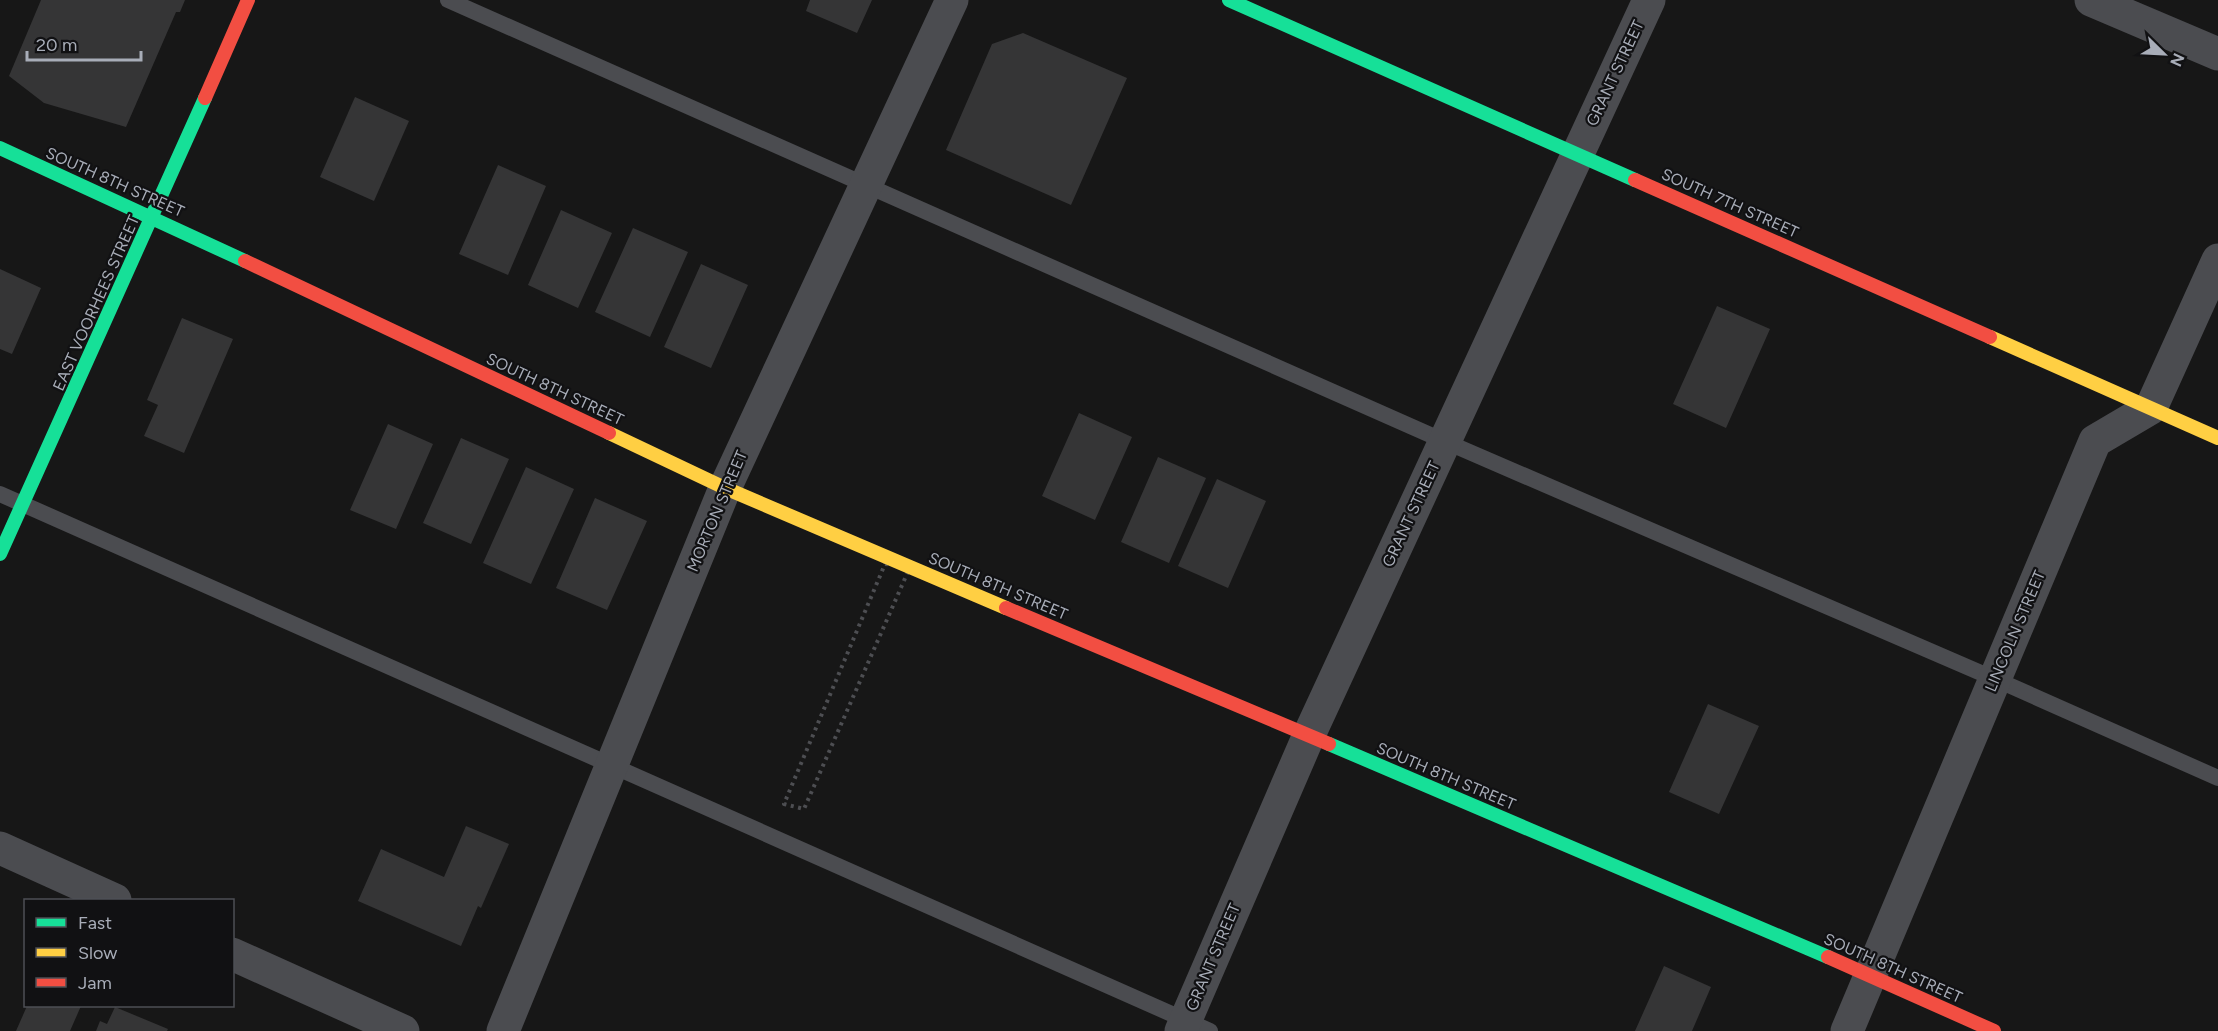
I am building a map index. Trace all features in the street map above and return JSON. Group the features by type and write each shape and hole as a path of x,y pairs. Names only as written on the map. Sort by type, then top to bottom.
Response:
{"street":[{"name":"EAST VOORHEES STREET","path":"0,554 153,217 248,0"},
{"name":"MORTON STREET","path":"503,1031 725,488 952,0"},
{"name":"SOUTH 7TH STREET","path":"1229,0 2218,438"},
{"name":"GRANT STREET","path":"1192,1027 1309,735 1649,0"},
{"path":"2091,0 2218,54"},
{"name":"SOUTH 8TH STREET","path":"0,148 153,217 725,488 1871,975 1994,1031"},
{"path":"2151,408 2218,260"},
{"name":"LINCOLN STREET","path":"1847,1031 2095,441 2151,408"},
{"path":"0,849 113,899"},
{"path":"234,955 403,1031"}],"lane":[{"path":"448,0 1444,441 2218,778"},
{"path":"0,494 611,765 1192,1027"}],"path":[{"path":"885,564 910,567 804,809 784,804 885,564"}],"building":[{"path":"41,0 185,0 180,12 176,12 126,127 44,103 9,76"},
{"path":"810,0 872,0 857,33 806,11"},
{"path":"1023,33 1127,78 1071,205 946,150 992,44"},
{"path":"355,97 409,121 374,201 320,177"},
{"path":"498,165 546,186 508,275 459,254"},
{"path":"561,210 612,233 578,308 528,285"},
{"path":"633,228 688,252 650,337 595,312"},
{"path":"701,264 748,285 711,368 664,347"},
{"path":"0,269 41,288 12,354 0,349"},
{"path":"1717,306 1770,329 1726,428 1673,404"},
{"path":"182,318 233,339 184,453 144,436 158,405 147,400"},
{"path":"1079,413 1132,437 1095,520 1042,496"},
{"path":"388,424 433,444 396,529 350,510"},
{"path":"461,438 509,459 471,544 423,523"},
{"path":"1158,457 1206,478 1169,563 1121,542"},
{"path":"526,467 574,489 531,584 483,563"},
{"path":"1217,479 1266,501 1228,588 1178,566"},
{"path":"595,498 647,521 607,610 556,588"},
{"path":"1708,704 1759,726 1719,814 1669,792"},
{"path":"466,826 509,844 481,908 478,906 461,946 358,901 381,849 444,877"},
{"path":"1664,966 1711,987 1692,1031 1635,1031"},
{"path":"27,1007 81,1007 70,1031 16,1031"},
{"path":"115,1007 168,1029 167,1031 96,1031 100,1021 107,1024"}],"traffic: fast":[{"path":"1229,0 1635,180"},
{"path":"0,554 205,98"},
{"path":"0,148 245,261"},
{"path":"1329,744 1828,957"}],"traffic: slow":[{"path":"1990,337 2218,438"},
{"path":"609,433 725,488 1006,608"}],"traffic: jam":[{"path":"205,98 248,0"},
{"path":"1635,180 1990,337"},
{"path":"245,261 609,433"},
{"path":"1006,608 1329,744"},
{"path":"1828,957 1994,1031"}]}
